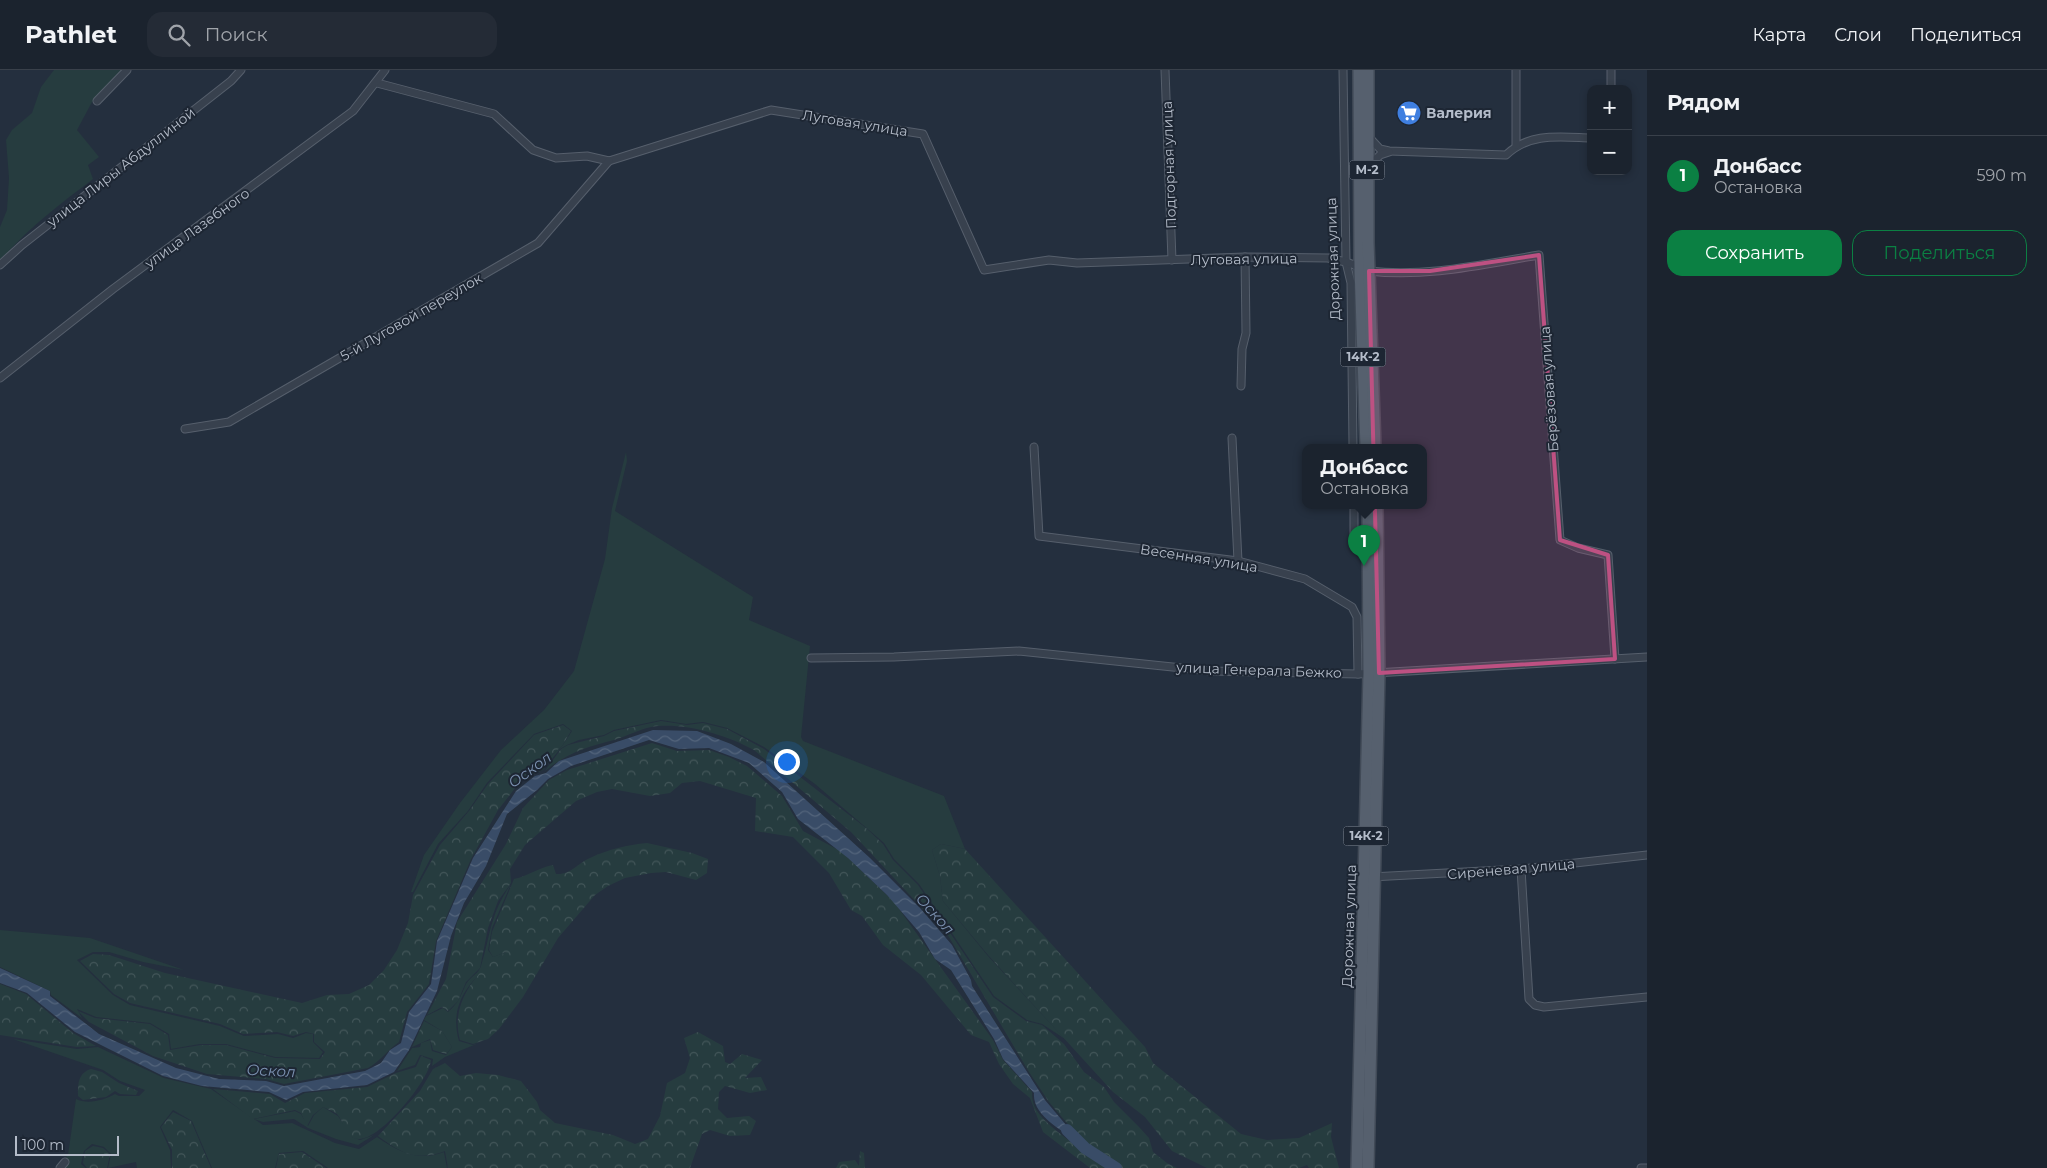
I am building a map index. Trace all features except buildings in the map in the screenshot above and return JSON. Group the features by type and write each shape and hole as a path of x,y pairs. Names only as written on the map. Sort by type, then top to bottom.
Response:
{"main road":[{"name":"Дорожная улица","path":"1359,70 1365,269 1366,444"},
{"name":"Дорожная улица","path":"1368,70 1365,269 1375,444"},
{"name":"Дорожная улица","path":"1364,1168 1369,877 1368,509"},
{"name":"Дорожная улица","path":"1369,673 1377,509"}],"street":[{"path":"97,102 127,70"},
{"name":"улица Лиры Абдуллиной","path":"0,265 22,245 231,81 241,70"},
{"name":"улица Лазебного","path":"0,378 114,288 346,117 377,82 385,70"},
{"name":"Подгорная улица","path":"1165,70 1172,260"},
{"name":"Дорожная улица","path":"1343,70 1346,262 1351,283 1353,444"},
{"path":"1516,70 1516,145"},
{"path":"1611,70 1611,85"},
{"name":"Луговая улица","path":"377,82 494,114 533,150 556,158 587,156 608,160 771,110 923,134 984,270 1049,260 1077,263 1245,257 1328,258 1365,269"},
{"path":"1368,136 1380,149 1389,152 1506,155 1516,145 1538,136 1587,138"},
{"path":"1367,168 1380,155 1389,152"},
{"name":"5-й Луговой переулок","path":"185,429 229,422 538,243 608,160"},
{"name":"Берёзовая улица","path":"1365,269 1393,274 1430,271 1540,255 1560,540 1578,548 1608,555 1615,659"},
{"path":"1241,386 1242,349 1246,333 1245,257"},
{"path":"1232,438 1238,561"},
{"name":"Весенняя улица","path":"1034,447 1039,536 1238,561 1304,579 1352,607 1357,617 1369,673"},
{"path":"1354,509 1354,535"},
{"name":"улица Генерала Бежко","path":"811,658 894,657 1019,650 1211,671 1369,673 1647,658"},
{"name":"Сиреневая улица","path":"1369,877 1520,869 1647,855"},
{"path":"1520,869 1529,999 1534,1005 1544,1006 1647,997"},
{"path":"1641,1168 1647,1168"}],"highlighted area":[{"path":"1539,255 1560,540 1608,555 1615,659 1379,673 1369,271 1430,271"}],"green space":[{"path":"54,70 122,70 92,102 77,130 99,157 88,165 93,179 56,207 10,249 0,261 0,227 7,210 9,178 6,140 12,130 32,113 41,87"},
{"path":"626,452 627,461 615,511 753,597 749,620 810,646 801,737 803,741 944,796 965,849 941,844 932,850 940,876 943,901 988,956 1065,1039 1042,1024 1027,1020 994,996 919,884 894,859 884,843 815,784 764,747 727,728 703,722 686,724 661,720 579,740 560,749 543,770 527,777 562,746 572,731 563,724 534,734 487,783 468,811 438,844 413,892 411,892 424,855 460,803 501,750 544,710 574,671 605,559 612,508"},
{"path":"661,721 687,725 703,723 727,729 764,749 866,828 883,844 893,860 918,885 993,997 1026,1021 1042,1025 1064,1044 1084,1072 1104,1087 1114,1102 1149,1138 1153,1152 1177,1168 1122,1168 1093,1150 1049,1102 1029,1072 949,937 851,832 754,750 720,735 708,732 683,727 658,726 578,751 545,771 561,749 568,745 604,736 614,731"},
{"path":"563,725 571,731 562,746 519,783 498,810 471,859 436,941 429,984 407,1012 399,1042 368,1068 284,1084 266,1079 207,1074 153,1056 89,1022 78,1011 95,1018 150,1024 168,1035 170,1050 201,1045 226,1045 275,1058 320,1059 325,1052 314,1042 314,1034 306,1032 293,1036 277,1032 243,1034 220,1024 130,1003 114,994 80,961 93,954 109,955 165,973 302,1003 327,995 349,994 369,985 384,970 397,950 408,923 413,895 440,845 469,811 488,784 534,735"},
{"path":"652,743 677,751 709,750 729,757 747,766 782,796 803,831 842,852 894,902 993,1040 1003,1060 1032,1092 1037,1111 1044,1119 1071,1142 1111,1168 1090,1168 1043,1132 1030,1098 1013,1084 999,1064 989,1042 971,1035 921,975 883,945 862,916 851,910 829,873 793,837 755,831 756,798 700,781 682,783 670,793 650,796 612,789 597,792 576,801 525,845 510,869 511,883 498,901 488,928 480,968 466,982 458,1001 448,1011 442,1007 427,1015 446,979 457,922 506,844 523,808 549,780 567,770"},
{"path":"647,843 692,853 708,859 707,873 696,880 666,872 651,873 625,878 608,886 595,895 558,938 523,997 499,1029 488,1039 473,1044 460,1040 458,1029 459,1009 467,991 486,966 506,952 493,957 489,950 492,932 514,879 553,865 556,874 566,873 586,860 604,852 625,846"},
{"path":"941,844 965,849 1145,1047 1153,1063 1241,1134 1267,1140 1299,1138 1332,1123 1331,1137 1339,1168 1309,1168 1307,1165 1299,1168 1207,1168 1172,1151 1145,1117 1113,1092 988,955 943,901 940,876 932,850"},
{"path":"511,884 492,928 488,950 493,957 506,952 475,979 461,1000 457,1013 456,1026 459,1041 473,1045 479,1043 445,1057 432,1066 433,1059 420,1055 415,1065 397,1071 412,1048 420,1047 421,1043 430,1040 432,1051 446,1055 452,1047 442,1031 424,1020 426,1016 443,1008 448,1012 461,996 466,984 480,968 495,914"},
{"path":"0,930 90,938 184,970 143,962 109,952 93,952 77,960 113,995 130,1005 220,1026 244,1036 278,1034 293,1038 306,1033 313,1034 313,1042 323,1052 319,1058 275,1057 226,1044 200,1044 171,1049 169,1034 150,1023 96,1017 77,1009 82,1018 51,995 50,991 0,967"},
{"path":"0,984 26,994 73,1033 96,1046 77,1047 0,1035"},
{"path":"424,1021 442,1031 452,1047 446,1054 433,1050 430,1039 412,1047"},
{"path":"698,1032 723,1046 725,1062 730,1064 742,1054 762,1060 745,1078 761,1077 767,1090 750,1093 725,1086 719,1092 718,1109 727,1118 749,1116 756,1121 750,1135 730,1136 710,1130 702,1134 690,1168 448,1168 445,1151 426,1156 417,1156 394,1147 378,1136 420,1091 433,1069 445,1063 460,1076 476,1073 498,1075 521,1081 537,1102 540,1110 555,1123 613,1135 635,1144 648,1139 660,1116 667,1083 685,1073 690,1058 684,1038"},
{"path":"13,1039 77,1049 98,1047 164,1078 211,1089 263,1125 292,1123 335,1143 359,1149 377,1137 401,1151 417,1156 435,1155 444,1152 447,1168 328,1168 303,1151 279,1153 275,1168 212,1168 192,1121 173,1110 160,1127 170,1150 171,1168 137,1168 136,1162 108,1168 111,1154 104,1147 92,1144 84,1151 81,1164 86,1168 56,1168 68,1155 76,1099 91,1102 115,1094 119,1096 139,1096 145,1090 120,1081 103,1070"},
{"path":"421,1056 431,1060 422,1081 413,1094 402,1108 379,1130 368,1137 359,1139 354,1138 348,1133 337,1114 323,1107 313,1115 307,1126 301,1113 295,1110 253,1119 213,1089 270,1094 285,1103 305,1093 367,1087 396,1073 416,1067"},
{"path":"91,1069 102,1072 119,1083 138,1091 136,1095 120,1094 115,1091 106,1097 83,1100 78,1096 78,1087 83,1073"},
{"path":"323,1107 338,1116 352,1137 360,1140 374,1135 358,1145 308,1128 294,1119 263,1122 254,1119 295,1111 301,1114 308,1126 314,1115"},
{"path":"173,1112 191,1121 211,1168 172,1168 172,1150 161,1127"},
{"path":"93,1146 103,1148 110,1154 107,1168 87,1168 83,1163 85,1151"},
{"path":"860,1151 864,1153 865,1168 836,1168 839,1162 855,1160 859,1166"},
{"path":"302,1152 326,1168 276,1168 279,1154"}],"water":[{"path":"653,730 697,731 731,744 764,762 870,858 920,908 952,945 971,980 972,986 1045,1100 1082,1144 1050,1123 1038,1109 1034,1093 1003,1059 994,1039 951,970 935,959 919,932 887,895 848,858 798,819 782,792 749,763 709,748 679,749 649,740 571,766 548,779 507,814 486,866 464,903 451,936 437,991 409,1050 394,1072 367,1085 303,1092 286,1100 269,1092 202,1086 163,1076 75,1032 27,993 0,983 0,968 50,991 50,996 99,1034 176,1068 219,1079 266,1081 284,1086 365,1071 381,1063 390,1050 401,1043 409,1012 431,984 437,941 473,858 516,791 535,776 546,773 559,761"}],"waterway":[{"name":"Оскол","path":"1067,1130 1085,1148 1116,1168"}],"place":[{"name":"Валерия","path":"1409,113"},
{"name":"Донбасс","path":"1364,566"}]}
